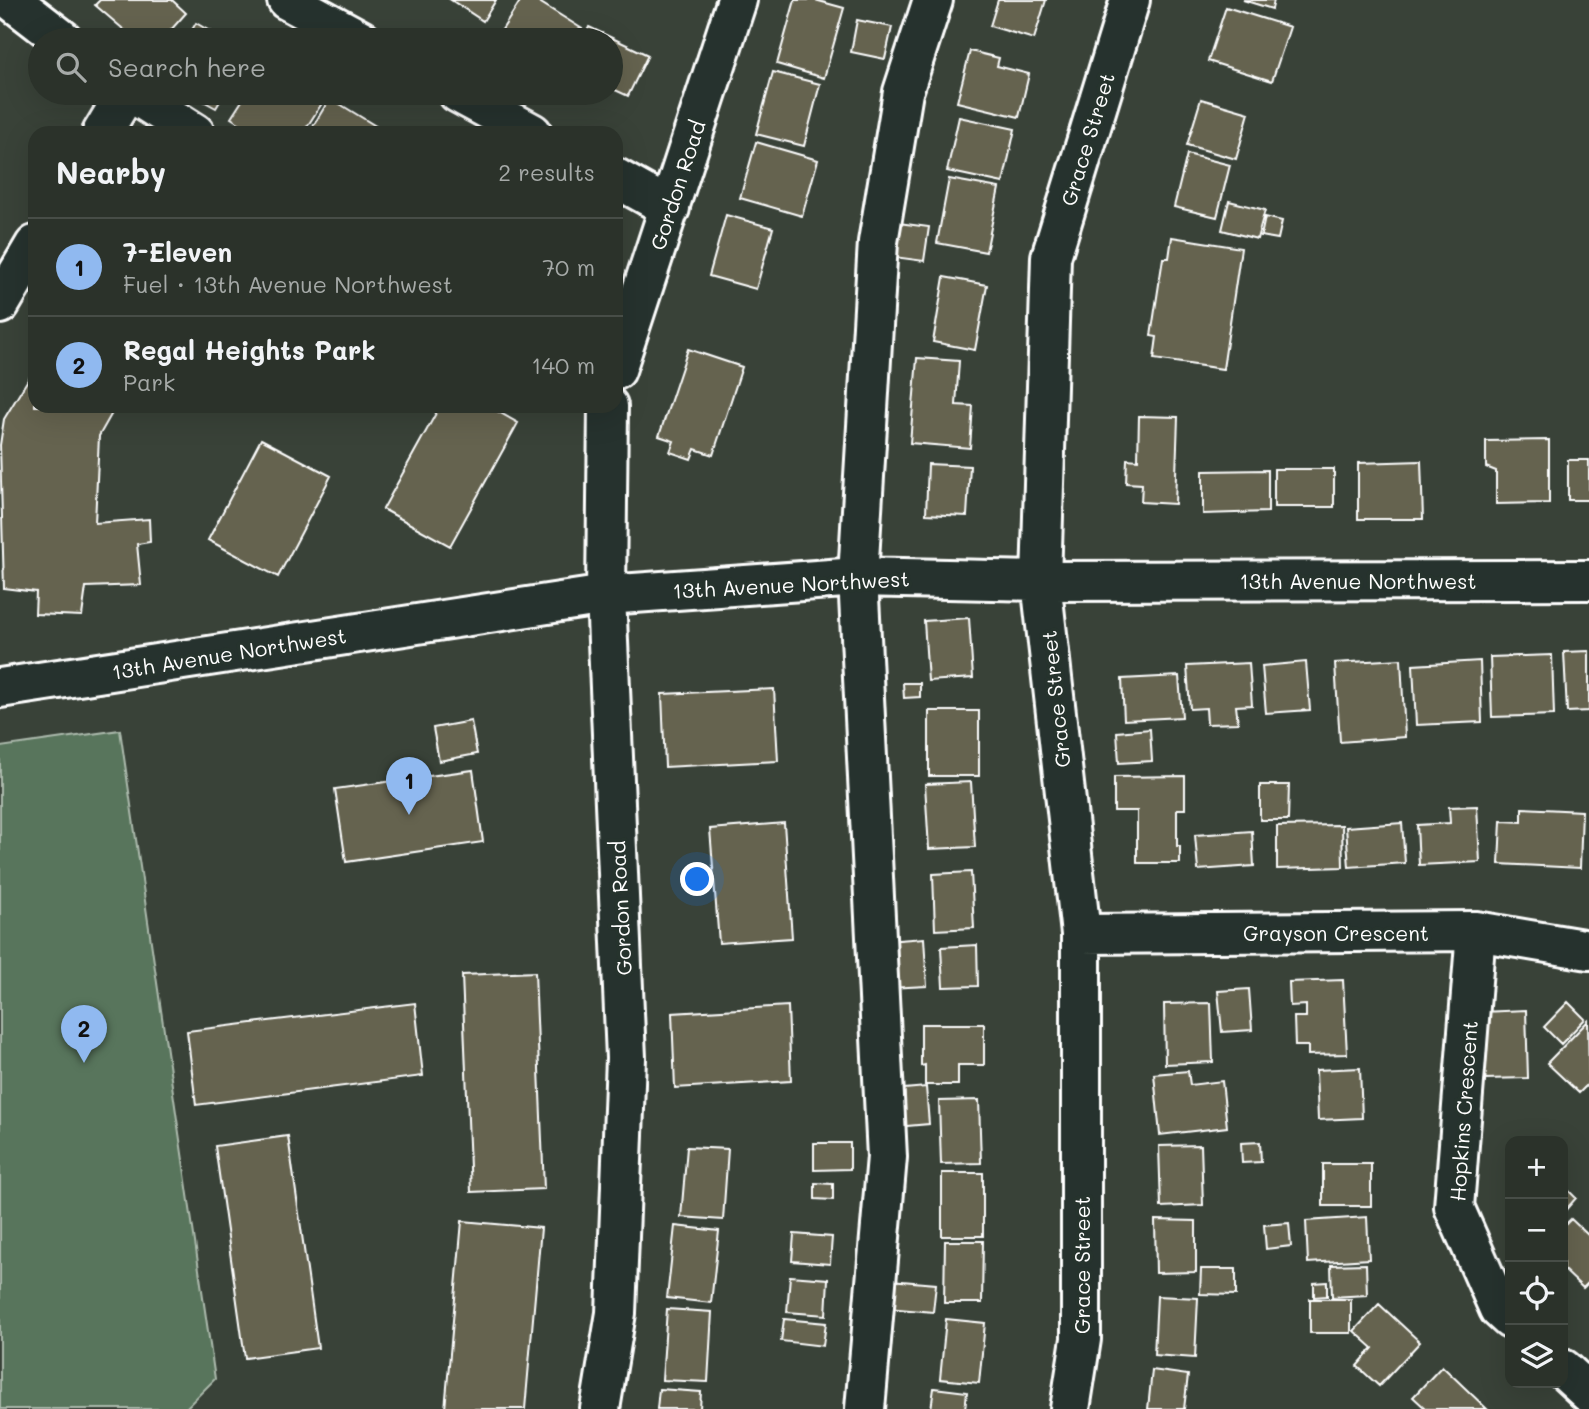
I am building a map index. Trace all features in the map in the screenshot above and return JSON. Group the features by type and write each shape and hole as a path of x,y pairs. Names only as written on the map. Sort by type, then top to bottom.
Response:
{"street":[{"path":"11,0 47,28"},
{"path":"287,0 339,28"},
{"path":"865,1409 887,1157 858,577 878,242 903,92 933,0"},
{"name":"Grace Street","path":"1070,1409 1081,1339 1081,934 1041,581 1051,257 1130,0"},
{"name":"Gordon Road","path":"623,349 670,208 727,4"},
{"path":"106,126 119,105"},
{"path":"151,105 184,126"},
{"path":"480,105 519,126"},
{"path":"623,182 670,208"},
{"path":"0,304 28,257"},
{"name":"Gordon Road","path":"600,1409 616,1313 626,1058 606,594 607,413"},
{"name":"13th Avenue Northwest","path":"0,688 606,594 858,577 1041,581 1589,580"},
{"name":"Grayson Crescent","path":"1081,934 1476,931 1589,950"},
{"name":"Hopkins Crescent","path":"1476,931 1454,1207 1499,1308 1505,1314"},
{"path":"1568,1373 1589,1393"}],"green space":[{"path":"120,730 215,1379 185,1409 0,1409 0,747"}],"building":[{"path":"100,0 172,0 186,13 173,28 122,28 95,5"},
{"path":"451,0 496,0 483,21"},
{"path":"521,0 536,0 581,28 503,28"},
{"path":"795,0 815,0 844,8 824,78 777,64"},
{"path":"998,0 1046,0 1034,39 990,26"},
{"path":"1243,0 1274,0 1272,9"},
{"path":"1226,7 1290,27 1272,81 1208,61"},
{"path":"857,20 892,27 885,59 851,52"},
{"path":"623,43 648,55 628,96 623,94"},
{"path":"970,51 999,58 997,66 1029,74 1019,117 957,102"},
{"path":"773,72 820,84 804,146 756,134"},
{"path":"1201,99 1249,113 1236,159 1187,145"},
{"path":"239,105 321,105 307,126 244,126 231,118"},
{"path":"326,105 341,105 376,126 313,126"},
{"path":"959,117 1015,129 1003,183 947,171"},
{"path":"756,142 818,160 802,216 740,198"},
{"path":"1187,154 1230,165 1217,217 1174,207"},
{"path":"949,179 999,188 986,252 937,243"},
{"path":"1229,201 1265,210 1257,239 1222,230"},
{"path":"726,215 773,228 756,289 709,276"},
{"path":"1265,217 1282,221 1278,239 1261,236"},
{"path":"891,222 929,227 924,261 886,256"},
{"path":"1172,237 1241,248 1223,369 1154,359 1157,337 1151,336 1163,258 1169,258"},
{"path":"944,277 987,285 975,350 933,342"},
{"path":"688,349 742,367 713,455 695,449 691,459 670,452 674,441 659,436"},
{"path":"917,358 959,361 956,405 973,406 970,448 910,443"},
{"path":"28,380 28,413 112,413 99,436 95,523 149,519 150,542 137,544 141,585 86,587 82,616 35,614 36,592 4,588 0,445 4,419"},
{"path":"436,413 500,413 518,423 450,546 383,509"},
{"path":"1139,416 1178,417 1175,504 1141,502 1142,484 1126,483 1127,459 1138,460"},
{"path":"261,439 331,476 278,577 208,540"},
{"path":"1549,440 1549,503 1496,504 1496,471 1486,467 1486,441"},
{"path":"1568,460 1589,460 1589,500 1568,500"},
{"path":"1421,461 1423,519 1358,519 1358,463"},
{"path":"928,464 970,466 967,516 926,514"},
{"path":"1274,469 1334,469 1334,507 1274,507"},
{"path":"1268,470 1268,512 1203,514 1203,471"},
{"path":"969,618 973,678 928,681 924,621"},
{"path":"1589,651 1589,711 1567,712 1564,652"},
{"path":"1552,655 1554,715 1492,717 1490,657"},
{"path":"1401,659 1405,737 1340,742 1335,663"},
{"path":"1480,661 1482,722 1416,725 1413,665"},
{"path":"1306,662 1310,710 1266,713 1262,666"},
{"path":"1249,663 1252,705 1236,706 1238,723 1207,724 1206,708 1190,709 1187,666"},
{"path":"1179,676 1182,717 1124,720 1122,679"},
{"path":"903,683 920,683 920,697 904,698"},
{"path":"774,689 778,761 665,767 662,694"},
{"path":"929,711 979,711 979,776 929,776"},
{"path":"471,721 477,754 439,761 433,728"},
{"path":"1150,729 1152,761 1119,763 1117,732"},
{"path":"473,770 483,842 346,862 335,789"},
{"path":"1185,776 1185,809 1177,809 1180,863 1137,863 1137,811 1114,811 1114,777"},
{"path":"971,782 975,847 929,849 925,784"},
{"path":"1260,785 1289,785 1288,820 1260,820"},
{"path":"1477,806 1480,862 1419,865 1417,825 1450,823 1449,807"},
{"path":"1522,808 1582,811 1580,868 1499,864 1501,821 1522,822"},
{"path":"784,823 792,938 719,943 710,829"},
{"path":"1402,823 1405,863 1349,867 1346,827"},
{"path":"1342,825 1343,867 1277,869 1277,826"},
{"path":"1252,831 1254,866 1198,870 1195,835"},
{"path":"971,872 974,928 935,930 933,874"},
{"path":"924,938 927,986 889,988 886,941"},
{"path":"977,945 978,986 943,987 941,947"},
{"path":"535,972 544,1189 471,1192 462,975"},
{"path":"1343,980 1347,1054 1308,1055 1308,1046 1295,1046 1294,1017 1306,1017 1306,1005 1290,1006 1289,982"},
{"path":"1249,989 1252,1030 1222,1032 1218,991"},
{"path":"1568,1002 1585,1019 1561,1044 1544,1027"},
{"path":"415,1003 423,1076 196,1105 187,1031"},
{"path":"1211,1003 1213,1062 1165,1064 1164,1004"},
{"path":"788,1006 791,1081 675,1088 672,1013"},
{"path":"1526,1010 1528,1078 1484,1079 1482,1012"},
{"path":"1588,1021 1589,1083 1579,1093 1547,1063"},
{"path":"921,1024 984,1024 984,1065 958,1065 958,1085 925,1085 925,1065 921,1066"},
{"path":"1360,1068 1362,1118 1318,1120 1316,1070"},
{"path":"1188,1071 1190,1085 1222,1081 1227,1127 1160,1135 1154,1074"},
{"path":"926,1087 929,1124 896,1127 893,1090"},
{"path":"979,1100 981,1163 941,1164 939,1101"},
{"path":"288,1136 318,1348 245,1358 215,1146"},
{"path":"1260,1142 1261,1162 1242,1163 1241,1143"},
{"path":"814,1143 850,1143 850,1169 814,1170"},
{"path":"1201,1145 1203,1205 1161,1207 1159,1146"},
{"path":"687,1147 728,1149 723,1220 681,1217"},
{"path":"1323,1164 1371,1164 1371,1206 1323,1206"},
{"path":"942,1173 983,1173 983,1236 942,1236"},
{"path":"815,1183 833,1184 833,1200 815,1199"},
{"path":"1568,1190 1576,1198 1568,1207"},
{"path":"1367,1217 1369,1259 1308,1263 1306,1221"},
{"path":"1571,1219 1589,1236 1589,1282 1583,1288 1568,1274 1568,1222"},
{"path":"1155,1220 1196,1221 1196,1272 1156,1273"},
{"path":"462,1221 541,1228 525,1409 445,1409"},
{"path":"1289,1223 1291,1246 1266,1249 1264,1225"},
{"path":"675,1226 719,1231 711,1303 667,1298"},
{"path":"794,1234 832,1237 830,1264 792,1261"},
{"path":"945,1241 983,1241 982,1303 944,1303"},
{"path":"1366,1264 1367,1295 1332,1297 1331,1265"},
{"path":"1201,1269 1236,1269 1236,1295 1200,1294"},
{"path":"790,1276 828,1279 826,1315 787,1312"},
{"path":"878,1279 936,1284 933,1312 875,1307"},
{"path":"1327,1282 1327,1296 1314,1297 1314,1283"},
{"path":"1157,1296 1198,1298 1195,1358 1154,1355"},
{"path":"1310,1299 1351,1299 1351,1333 1310,1333"},
{"path":"1379,1304 1420,1342 1379,1386 1357,1366 1373,1348 1354,1331"},
{"path":"667,1309 712,1312 708,1382 662,1380"},
{"path":"784,1319 826,1323 823,1346 781,1341"},
{"path":"946,1319 985,1323 979,1383 940,1379"},
{"path":"1442,1366 1487,1409 1426,1409 1413,1397"},
{"path":"1152,1370 1188,1375 1184,1409 1148,1409"},
{"path":"934,1388 967,1392 965,1409 931,1409"},
{"path":"659,1389 701,1392 700,1409 657,1409"}],"place":[{"name":"7-Eleven","path":"409,815"},
{"name":"Regal Heights Park","path":"84,1063"}]}
